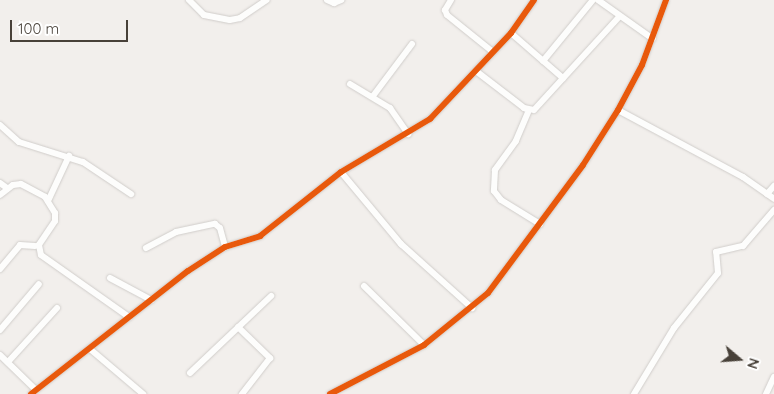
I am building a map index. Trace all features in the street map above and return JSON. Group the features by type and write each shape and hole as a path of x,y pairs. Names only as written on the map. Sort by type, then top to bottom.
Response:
{"street":[{"path":"189,0 204,15 230,20 240,18 267,0"},
{"path":"327,0 334,3 341,0"},
{"path":"451,0 445,10 447,15 493,52"},
{"path":"0,355 34,392 151,300 225,247 260,236 342,172 408,134 444,105 476,71 511,33 534,0"},
{"path":"543,61 593,0"},
{"path":"598,0 619,17 653,39"},
{"path":"330,394 424,345 472,308 503,275 618,110 653,39 666,0"},
{"path":"540,224 501,200 494,192 495,170 516,141 529,110 538,107 619,17"},
{"path":"511,33 563,78"},
{"path":"373,96 412,44"},
{"path":"476,71 529,110"},
{"path":"350,84 373,96 390,108 408,134"},
{"path":"618,110 743,178 774,199"},
{"path":"0,125 19,142 69,156 98,171 131,194"},
{"path":"48,201 69,156"},
{"path":"342,172 401,244 472,308"},
{"path":"0,183 7,188"},
{"path":"0,195 7,188 20,184 28,186 48,201 55,213 55,221 39,244 41,255 129,317"},
{"path":"768,194 774,186"},
{"path":"634,394 674,328 718,273 716,252 743,246 774,210"},
{"path":"146,248 176,232 215,224 220,228 225,247"},
{"path":"0,269 20,246 35,246"},
{"path":"110,278 151,300"},
{"path":"0,330 39,284"},
{"path":"364,286 424,345"},
{"path":"190,373 271,296"},
{"path":"8,362 57,308"},
{"path":"238,327 270,358 242,394"},
{"path":"90,349 143,394"},
{"path":"766,394 774,376"}],"cycle path":[{"path":"31,394 188,271 225,247 260,236 341,172 430,119 511,33 534,0"},
{"path":"330,394 424,345 488,293 583,165 618,110 642,65 666,0"}]}
